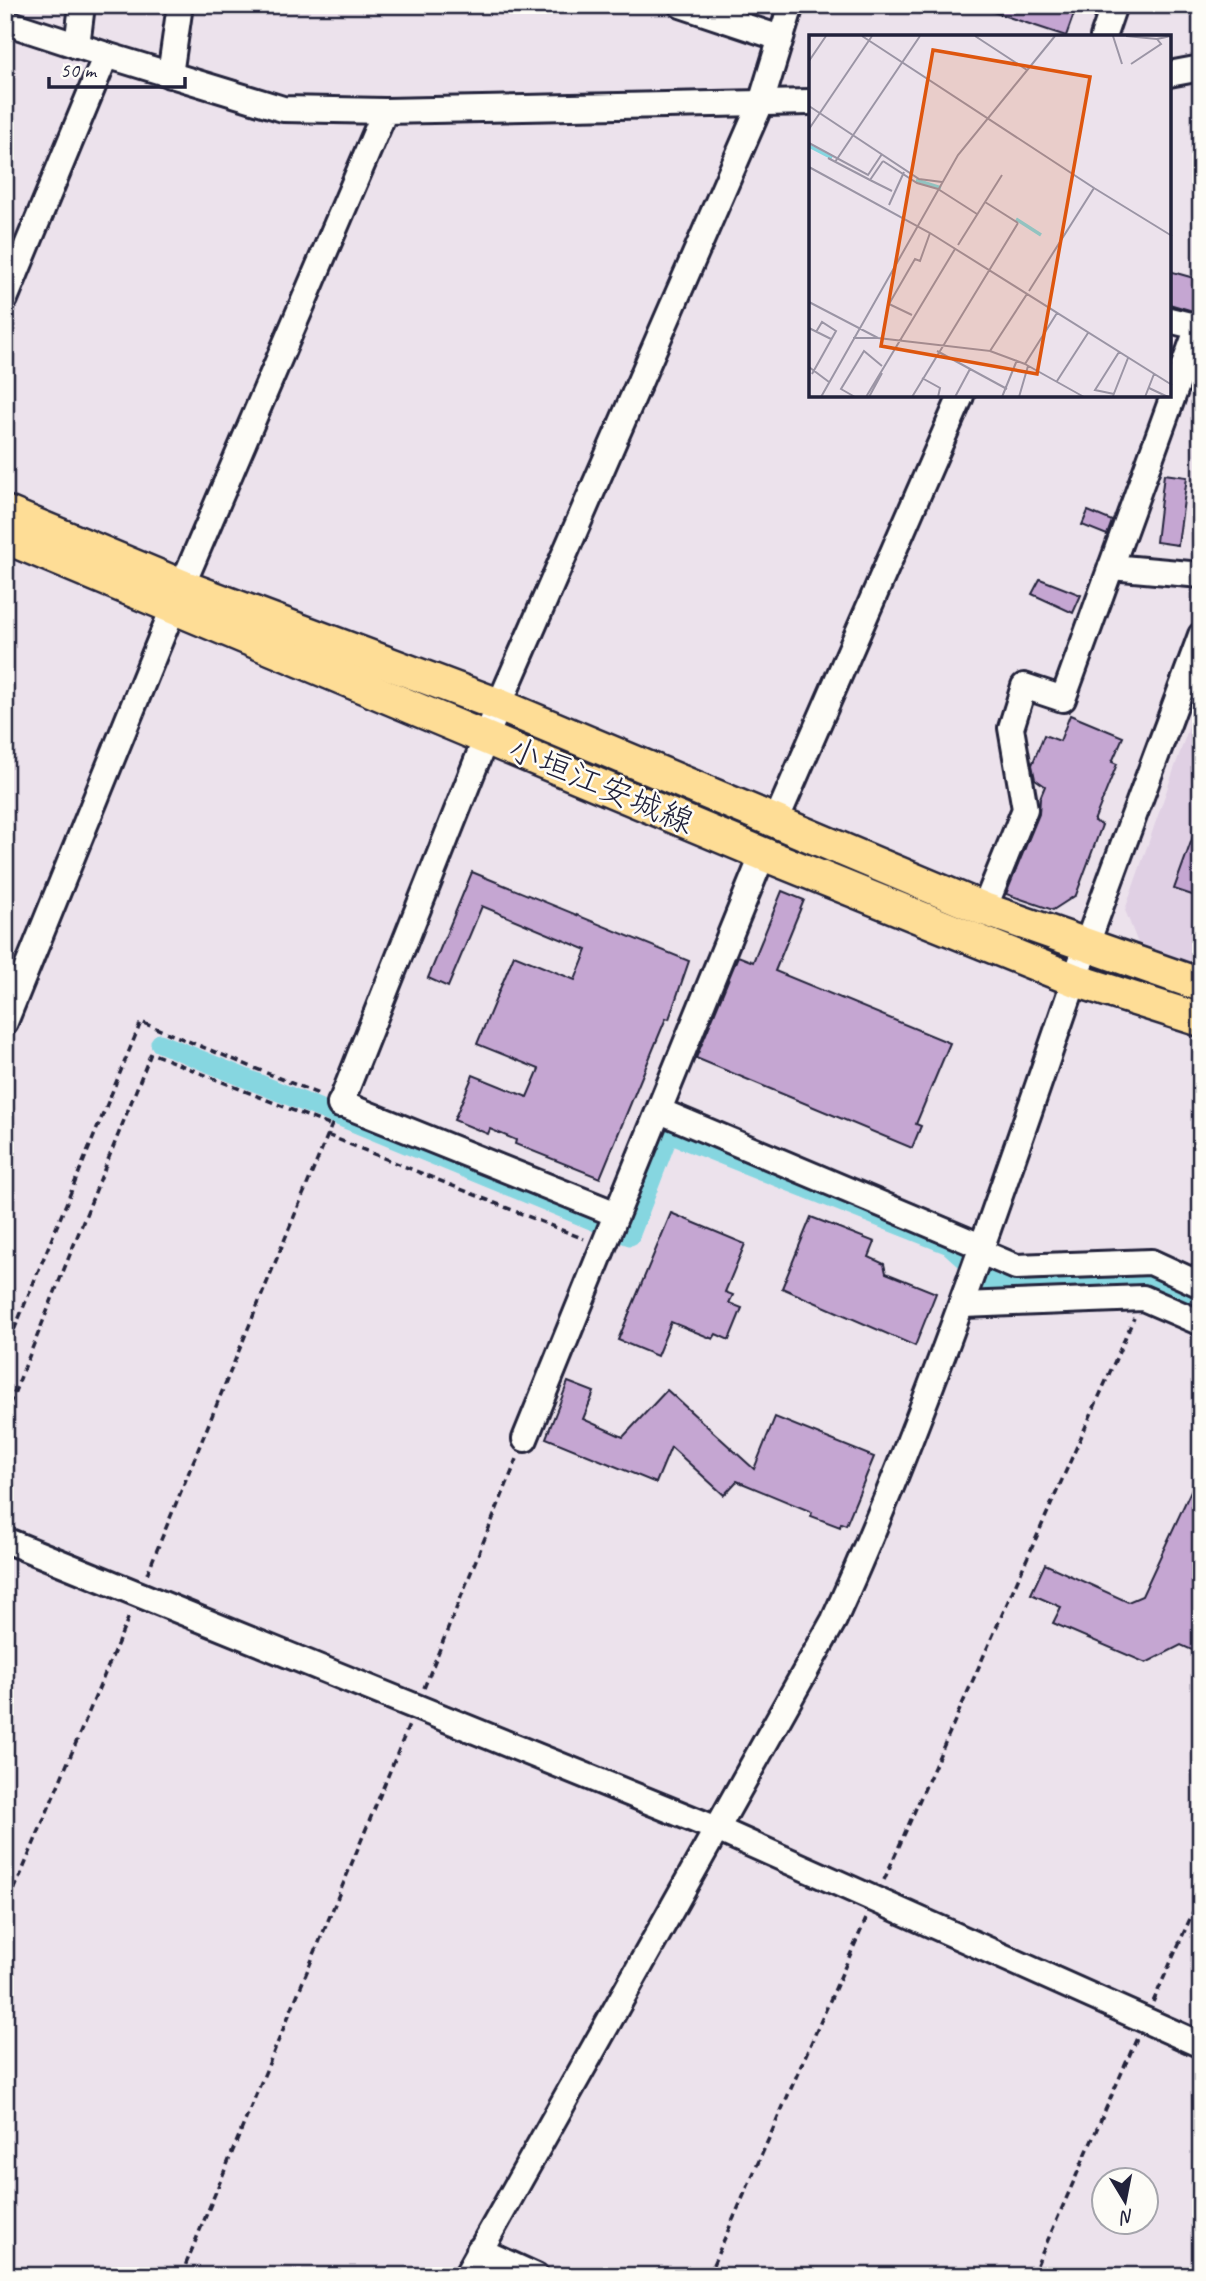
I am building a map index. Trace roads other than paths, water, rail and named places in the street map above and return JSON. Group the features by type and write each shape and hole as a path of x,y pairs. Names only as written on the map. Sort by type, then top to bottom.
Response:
{"main road":[{"name":"小垣江安城線","path":"5,512 178,596 486,736 763,854 1075,979 1201,1020"},
{"name":"小垣江安城線","path":"5,537 499,705 984,909 1201,985"}],"street":[{"path":"78,46 82,5"},
{"path":"170,75 180,5"},
{"path":"681,5 780,38"},
{"path":"616,1214 336,1114 499,705 761,103 791,5"},
{"path":"1104,35 1114,5"},
{"path":"5,22 284,109 385,111 809,102"},
{"path":"5,299 106,55"},
{"path":"1171,74 1201,68"},
{"path":"5,1022 178,596 385,111"},
{"path":"984,909 1025,809 1011,728 1024,686 1063,699 1198,327 1171,320"},
{"path":"775,823 961,397"},
{"path":"1111,567 1201,575"},
{"path":"467,2276 479,2250 834,1620 876,1527 963,1304 1075,979 1201,635"},
{"path":"525,1438 763,854"},
{"path":"660,1111 1016,1267 1151,1262 1201,1285"},
{"path":"963,1304 1143,1298 1201,1323"},
{"path":"5,1540 716,1829 1201,2045"},
{"path":"479,2250 537,2276"}],"waterway":[{"path":"160,1043 596,1222"},
{"path":"624,1234 630,1236 669,1134 949,1245 993,1285 1147,1280 1201,1303"}]}
